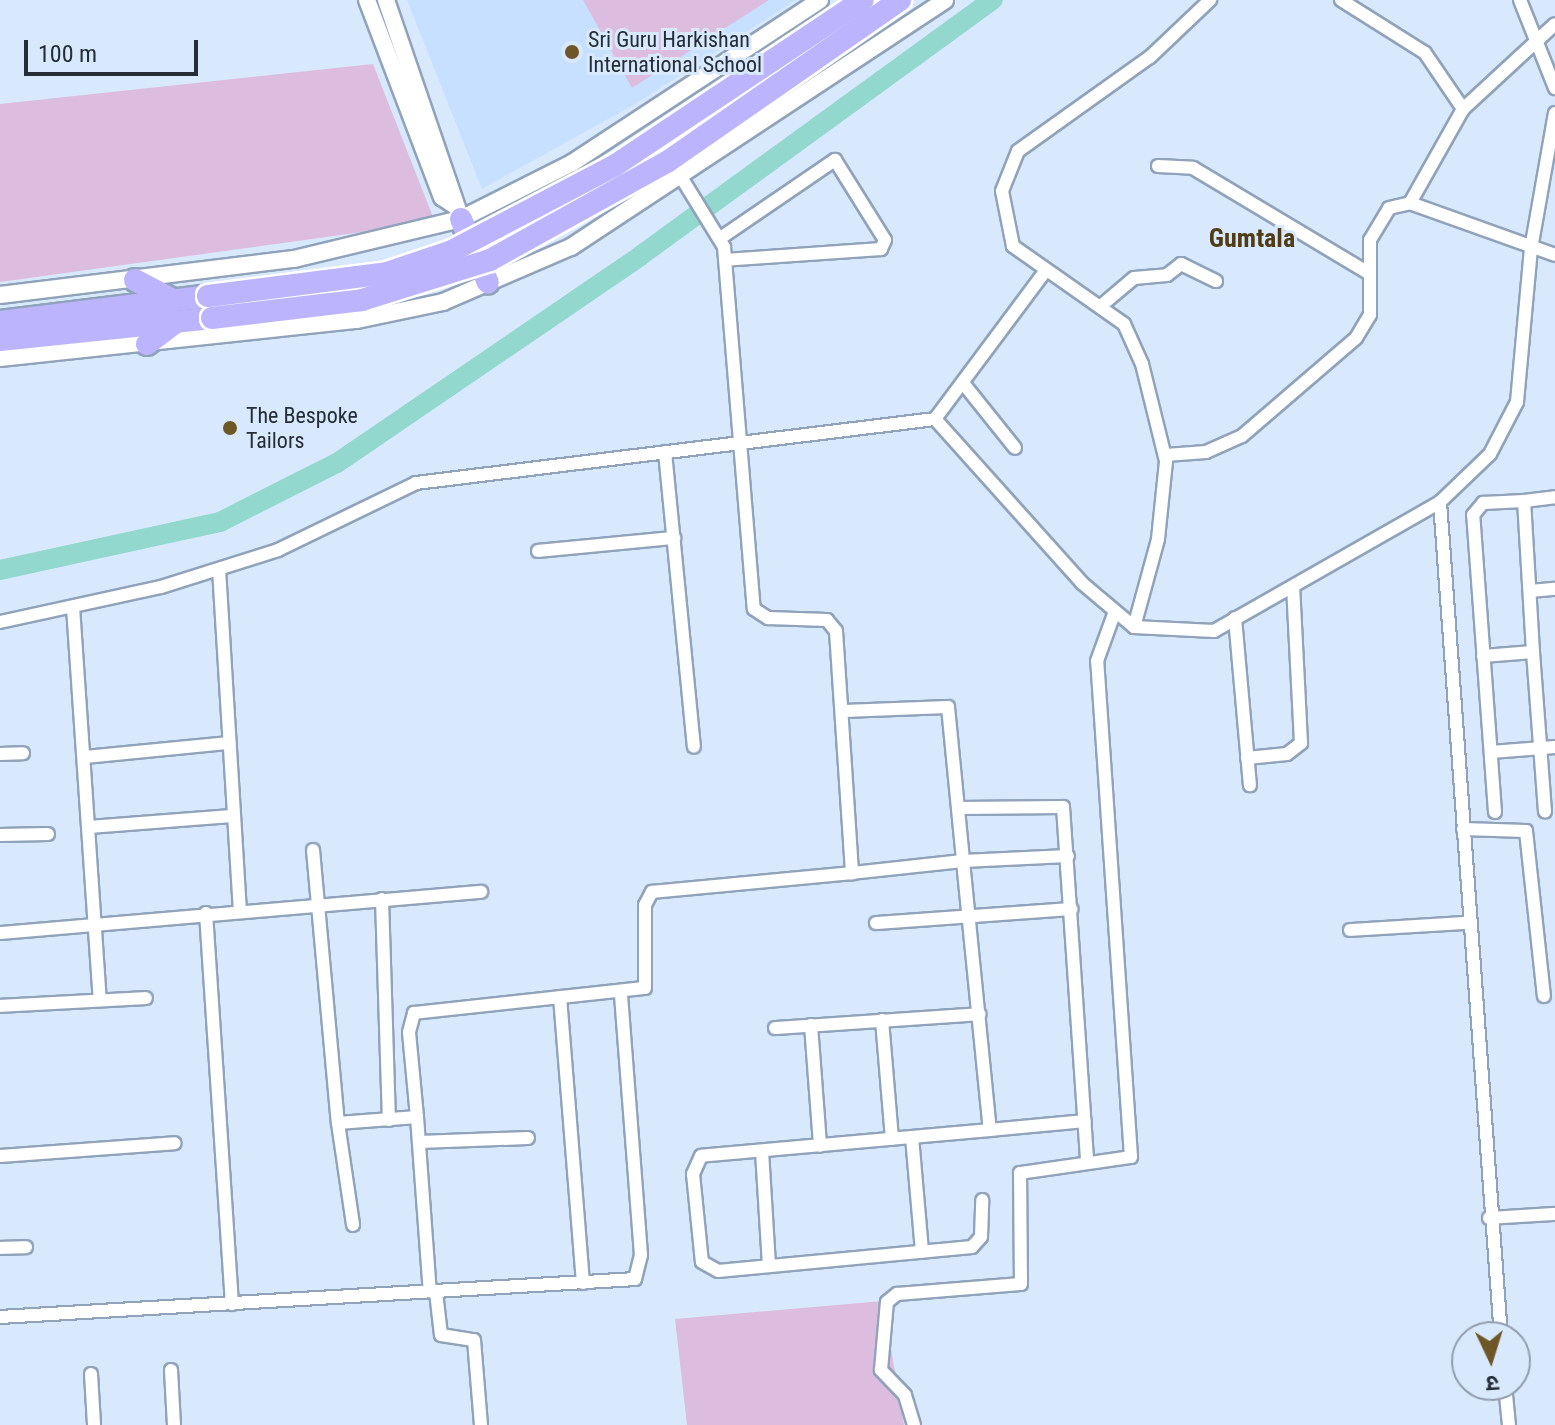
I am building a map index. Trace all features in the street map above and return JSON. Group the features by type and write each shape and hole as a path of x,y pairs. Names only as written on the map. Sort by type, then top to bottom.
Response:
{"highway":[{"path":"210,307 387,273 452,251 614,166 863,0"},
{"path":"0,340 175,311 415,289 503,254 667,162 900,0"},
{"path":"458,212 488,283"},
{"path":"135,280 175,311"},
{"path":"0,322 175,311"},
{"path":"147,344 175,311"}],"street":[{"path":"367,0 442,197 458,212"},
{"path":"386,0 456,189 458,212"},
{"path":"0,295 294,259 458,212 572,163 820,0"},
{"path":"0,358 357,320 443,302 571,247 945,0"},
{"path":"1134,627 1158,539 1166,455 1133,343 1102,305 1044,273 1013,246 1006,226 1002,191 1010,163 1034,137 1158,51 1210,0"},
{"path":"1341,0 1425,53 1463,109"},
{"path":"1520,0 1555,88"},
{"path":"1410,203 1463,109 1555,24"},
{"path":"935,419 1114,614 1134,627 1206,633 1440,502 1490,454 1517,402 1531,249 1555,113"},
{"path":"720,232 835,160 885,240 881,249 725,260"},
{"path":"1158,166 1193,168 1367,272"},
{"path":"681,177 720,232 725,260 754,609 768,618 832,624 843,711 852,873"},
{"path":"1166,455 1206,452 1242,436 1341,352 1370,315 1367,272 1375,228 1389,208 1410,203 1531,249 1555,255"},
{"path":"1102,305 1142,273 1167,275 1181,264 1216,281"},
{"path":"0,622 73,607 219,569 318,535 416,483 935,419 1044,273"},
{"path":"963,383 1015,448"},
{"path":"665,452 694,747"},
{"path":"1495,812 1474,510 1555,497"},
{"path":"1524,501 1533,652 1548,748 1545,812"},
{"path":"1440,502 1463,829 1466,923 1499,1321"},
{"path":"538,551 674,538"},
{"path":"219,569 240,910"},
{"path":"1247,758 1287,754 1301,743 1293,587"},
{"path":"1530,591 1555,589"},
{"path":"73,607 100,1000"},
{"path":"914,1425 905,1395 881,1370 887,1302 897,1294 1021,1284 1020,1173 1131,1157 1097,661 1114,614"},
{"path":"1235,618 1250,785"},
{"path":"1483,656 1533,652"},
{"path":"843,711 948,707 990,1130"},
{"path":"85,757 229,743"},
{"path":"1491,752 1548,748"},
{"path":"0,754 23,753"},
{"path":"959,808 1060,804 1068,856 1087,1158"},
{"path":"89,827 232,816"},
{"path":"1463,829 1526,831 1544,996"},
{"path":"0,835 48,834"},
{"path":"313,850 315,904 338,1123 353,1225"},
{"path":"481,1425 474,1340 441,1335 433,1292 409,1032 414,1013 621,993 648,985 645,905 652,892 963,861 1068,856"},
{"path":"0,933 240,910 481,892"},
{"path":"382,899 389,1120"},
{"path":"876,923 1072,909"},
{"path":"206,913 232,1304"},
{"path":"1350,930 1466,923"},
{"path":"0,1317 635,1279 641,1269 621,993"},
{"path":"560,997 583,1283"},
{"path":"0,1006 146,998"},
{"path":"775,1028 980,1014"},
{"path":"882,1020 892,1139"},
{"path":"811,1025 820,1146"},
{"path":"338,1123 417,1117"},
{"path":"982,1200 977,1245 769,1265 704,1267 693,1174 701,1156 1085,1121"},
{"path":"912,1137 922,1252"},
{"path":"419,1142 528,1138"},
{"path":"0,1156 175,1143"},
{"path":"762,1151 769,1265"},
{"path":"1489,1218 1555,1214"},
{"path":"0,1248 26,1247"},
{"path":"171,1370 174,1425"},
{"path":"91,1374 94,1425"},
{"path":"1507,1401 1509,1425"}],"shaded area":[{"name":"Sri Guru Harkishan International School","path":"407,0 796,0 637,103 482,189"},
{"path":"583,0 769,0 632,88"},
{"path":"373,64 435,222 0,282 0,104"},
{"path":"883,1301 904,1425 687,1425 675,1319"}],"waterway":[{"path":"0,570 220,522 337,463 640,256 993,0"}],"place":[{"name":"Sri Guru Harkishan International School","path":"572,52"},
{"name":"The Bespoke Tailors","path":"230,428"}],"district":[{"name":"Gumtala","path":"1252,239"}]}
